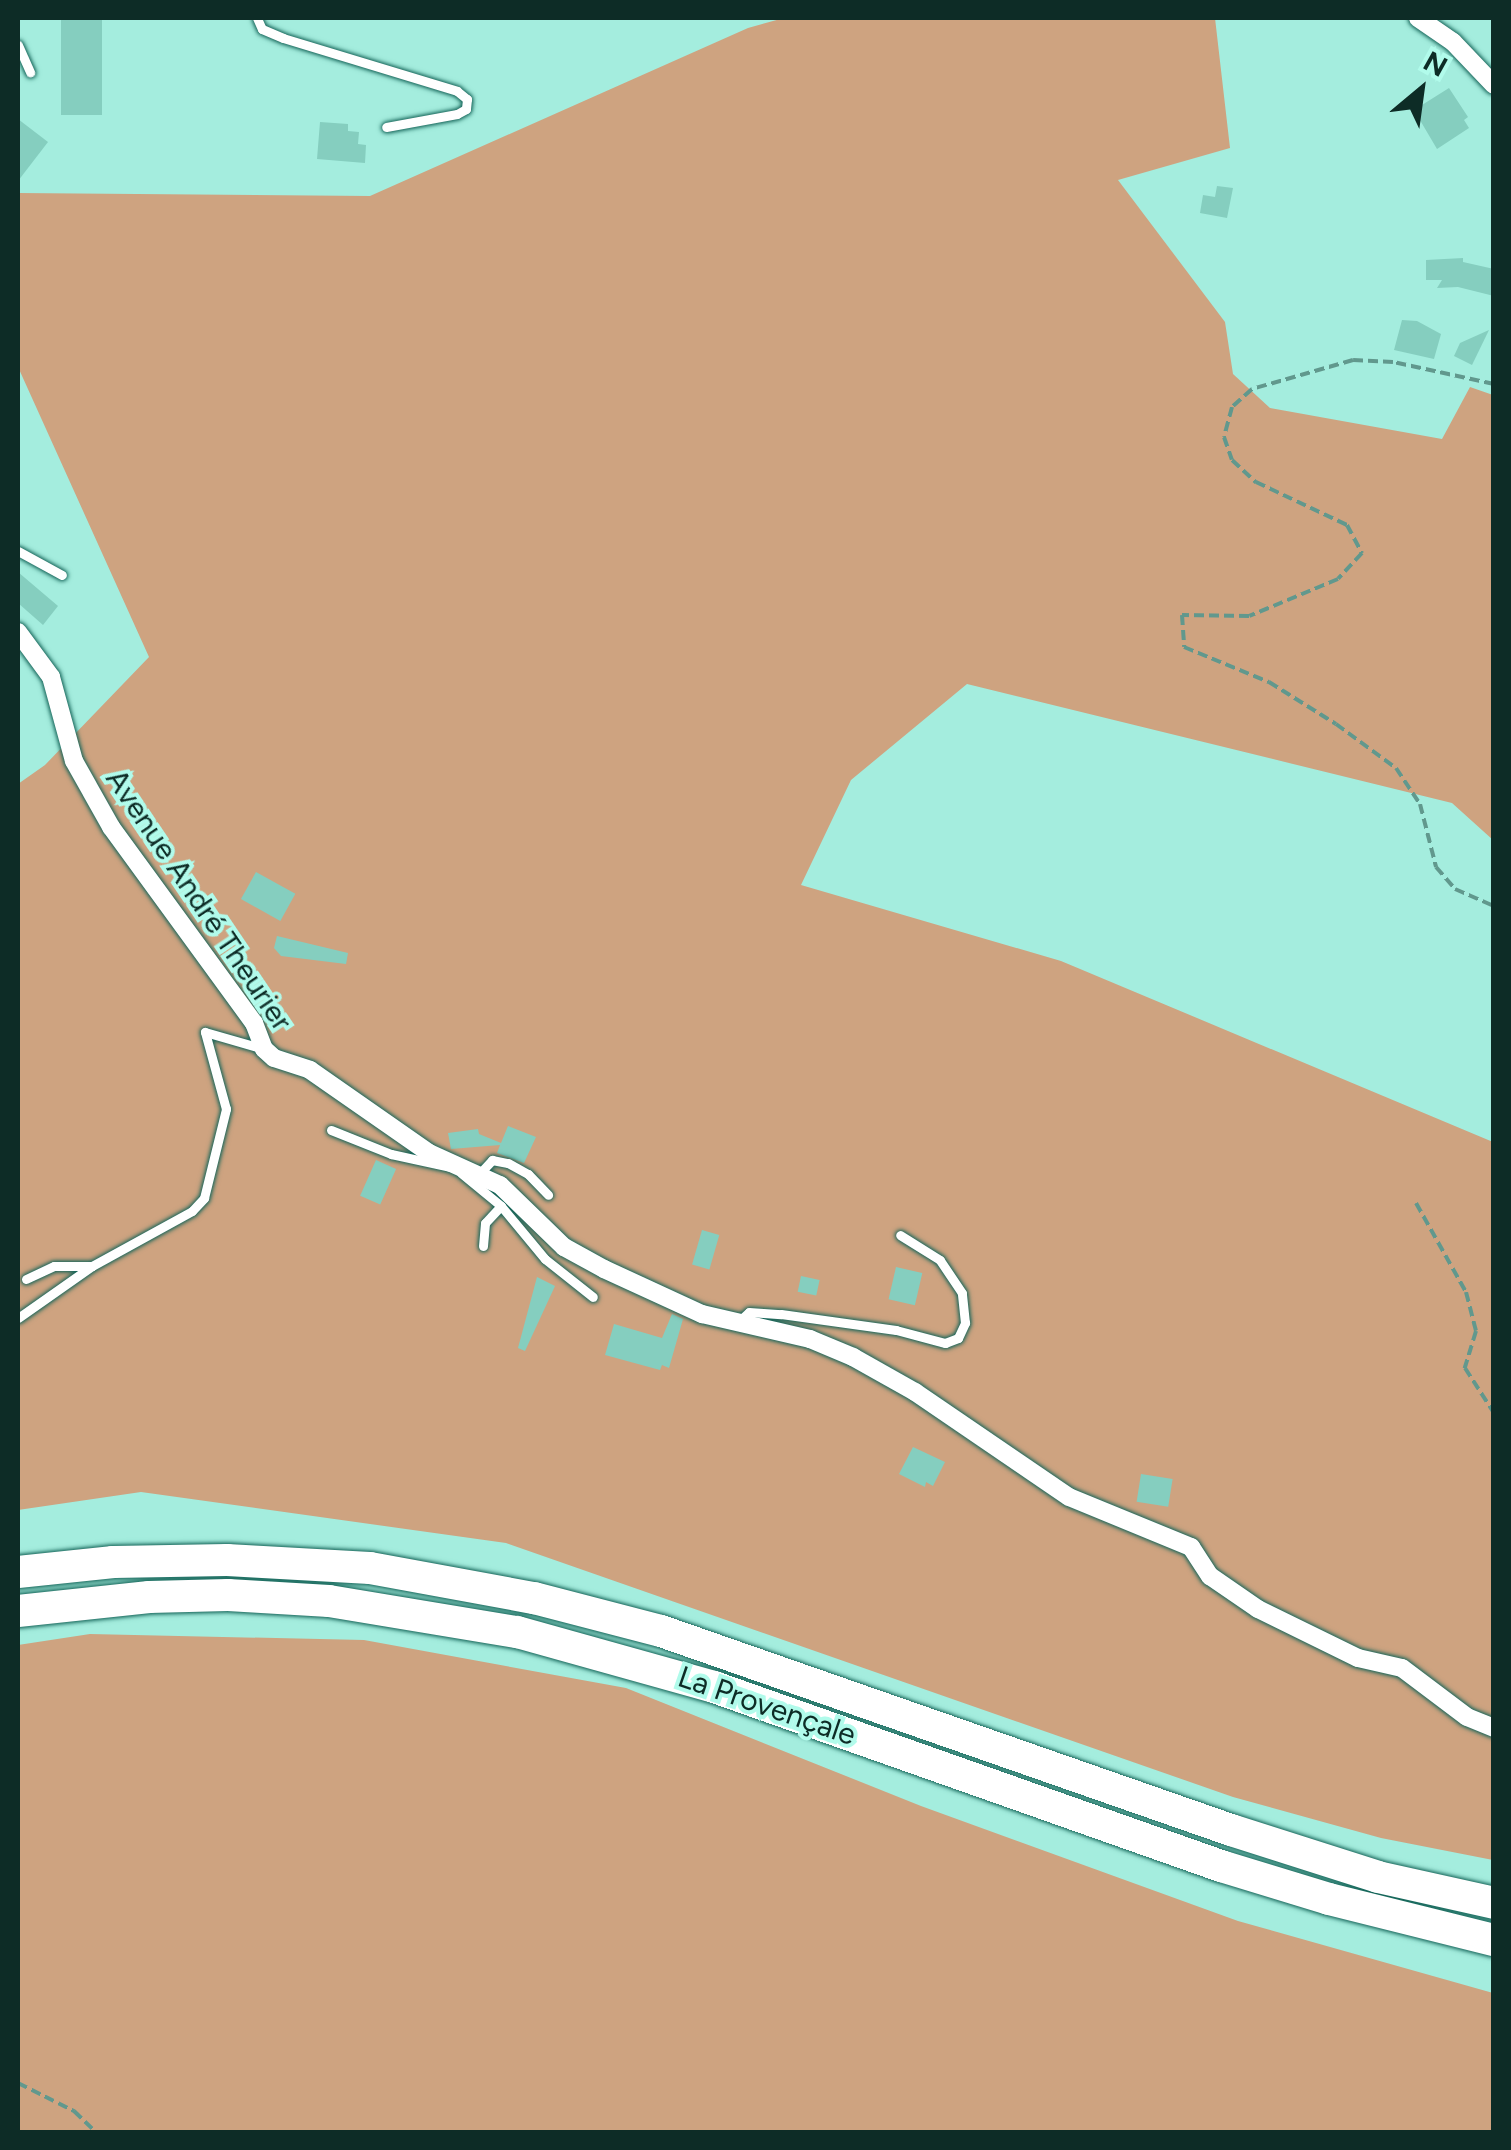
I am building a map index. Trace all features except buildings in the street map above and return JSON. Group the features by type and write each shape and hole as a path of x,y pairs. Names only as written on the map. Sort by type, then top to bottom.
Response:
{"highway":[{"name":"La Provençale","path":"18,1572 112,1562 227,1560 370,1568 534,1598 660,1631 1378,1877 1494,1904"},
{"name":"La Provençale","path":"18,1612 149,1597 228,1596 329,1601 517,1632 714,1687 1220,1866 1399,1918 1494,1940"}],"street":[{"path":"1418,18 1453,42 1494,85"},
{"name":"Avenue André Theurier","path":"18,632 51,677 74,761 110,826 254,1024 264,1050 342,1088 429,1153 500,1185 564,1246 702,1314 810,1338 853,1358 915,1392 1069,1497 1192,1548 1210,1576 1258,1609 1358,1658 1402,1668 1467,1717 1494,1728"}],"lane":[{"path":"257,18 262,29 282,38 458,91 467,99 466,109 458,114 386,128"},
{"path":"18,44 30,72"},
{"path":"18,551 62,575"},
{"path":"18,1318 92,1266 192,1211 204,1198 226,1109 205,1032 264,1050"},
{"path":"331,1130 432,1167 446,1169 454,1165 500,1206 546,1259 594,1297"},
{"path":"480,1173 492,1160 508,1163 528,1174 548,1195"},
{"path":"482,1246 485,1224 500,1206"},
{"path":"737,1323 750,1312 781,1314 896,1330 945,1343 958,1338 965,1323 962,1293 940,1260 900,1235"},
{"path":"26,1279 54,1266 92,1266"}],"path":[{"path":"1494,384 1393,362 1353,360 1252,388 1232,406 1224,438 1232,460 1256,482 1347,525 1362,554 1338,580 1250,616 1182,615 1184,647 1268,682 1396,768 1420,804 1436,867 1455,889 1494,906"},
{"path":"1416,1202 1466,1292 1476,1331 1465,1368 1494,1413"},
{"path":"18,2083 74,2112 96,2132"}],"shaded area":[{"path":"784,18 1215,18 1230,148 1118,180 1225,322 1233,374 1270,408 1442,439 1470,387 1493,395 1493,840 1452,803 967,684 851,780 801,885 1061,961 1493,1142 1493,1860 1381,1838 1233,1797 506,1543 141,1492 18,1510 18,784 45,765 149,657 18,367 18,193 370,196 748,28"},
{"path":"90,1634 364,1640 626,1688 921,1806 1238,1921 1493,1993 1493,2132 18,2132 18,1645"}]}
